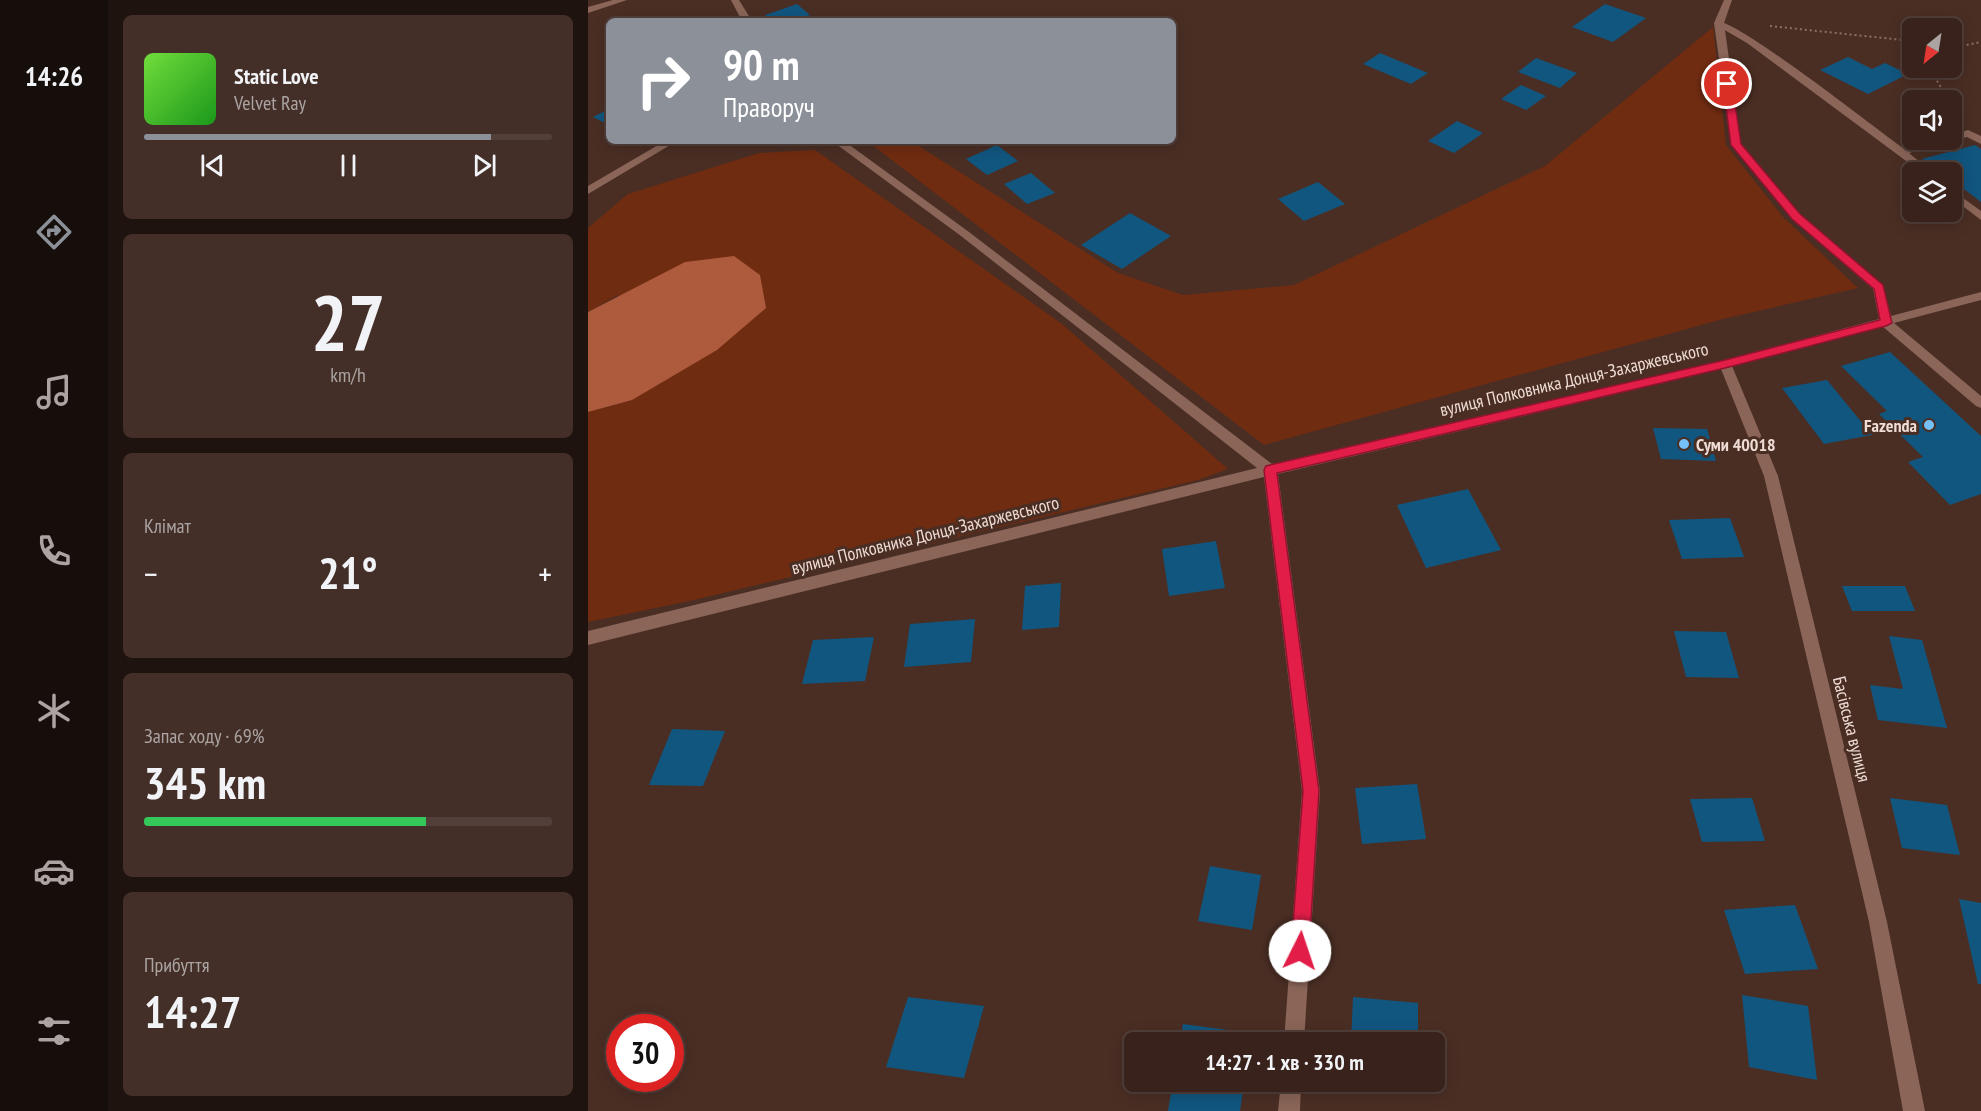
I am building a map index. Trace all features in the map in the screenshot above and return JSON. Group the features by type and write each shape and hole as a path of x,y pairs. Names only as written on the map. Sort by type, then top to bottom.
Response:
{"street":[{"path":"588,10 623,0"},
{"path":"735,0 745,18"},
{"path":"1728,0 1719,23 1736,145 1796,217 1879,288 1886,323 1981,403"},
{"path":"1719,23 1750,41 1914,162"},
{"path":"1962,135 1968,133 1981,141"},
{"path":"588,191 667,144"},
{"path":"841,144 964,234 1270,470 1311,791 1295,1032"},
{"path":"1901,152 1908,150"},
{"path":"1962,201 1981,217"},
{"name":"вулиця Полковника Донця-Захаржевського","path":"588,638 1270,470 1725,364 1981,296"},
{"name":"Басівська вулиця","path":"1725,364 1771,476 1878,922 1914,1111"},
{"path":"1289,1111 1290,1092"}],"path":[{"path":"1719,23 1830,30 1902,40"},
{"path":"1962,45 1981,42"}],"shaded area":[{"path":"1713,27 1726,145 1783,217 1858,288 1723,319 1264,445 871,144 916,144 1118,273 1183,295 1294,285 1545,166"},
{"path":"815,150 1062,324 1228,469 1198,480 694,600 588,622 588,412 632,400 618,295 588,312 588,228 628,194 759,153"},
{"path":"734,256 760,275 766,308 717,350 632,400 588,412 588,312 685,262"}],"building":[{"path":"797,4 810,15 802,18 769,18 765,15"},
{"path":"1605,4 1646,18 1613,42 1572,27"},
{"path":"1380,53 1428,73 1411,84 1363,64"},
{"path":"1848,57 1872,69 1885,63 1902,71 1902,77 1868,94 1820,70"},
{"path":"1536,58 1577,73 1560,88 1518,72"},
{"path":"1521,85 1546,96 1526,110 1501,99"},
{"path":"606,110 606,124 593,117"},
{"path":"1457,121 1483,133 1454,153 1428,141"},
{"path":"997,145 1018,161 987,175 966,159"},
{"path":"1975,145 1981,149 1981,202 1962,188 1962,162 1926,162 1922,159"},
{"path":"1031,173 1055,193 1027,204 1004,184"},
{"path":"1318,182 1345,204 1304,221 1278,199"},
{"path":"1130,213 1171,236 1122,269 1081,245"},
{"name":"Fazenda","path":"1890,352 1981,436 1981,494 1950,505 1908,462 1923,457 1879,414 1887,411 1841,366"},
{"path":"1827,380 1872,435 1824,444 1782,388"},
{"name":"Суми 40018","path":"1653,428 1707,429 1716,461 1661,459"},
{"path":"1468,489 1501,550 1426,568 1397,505"},
{"path":"1730,518 1744,557 1682,559 1669,520"},
{"path":"1216,541 1225,588 1169,596 1162,549"},
{"path":"1061,583 1059,627 1022,630 1025,586"},
{"path":"1842,586 1905,586 1915,611 1852,611"},
{"path":"975,619 971,662 904,667 910,624"},
{"path":"1674,631 1726,632 1739,678 1686,677"},
{"path":"1889,636 1922,640 1947,728 1878,720 1870,685 1903,689"},
{"path":"874,637 865,681 802,684 813,640"},
{"path":"672,729 725,731 703,786 649,785"},
{"path":"1417,784 1426,839 1362,844 1355,788"},
{"path":"1752,798 1765,841 1702,842 1690,799"},
{"path":"1890,798 1947,805 1960,855 1902,848"},
{"path":"1210,866 1261,875 1252,930 1198,921"},
{"path":"1959,899 1981,903 1981,984 1978,984"},
{"path":"1795,905 1818,969 1745,974 1724,910"},
{"path":"1742,995 1808,1006 1817,1080 1749,1067"},
{"path":"908,997 984,1006 964,1078 886,1067"},
{"path":"1353,997 1418,1003 1418,1032 1351,1032"},
{"path":"1183,1024 1243,1032 1182,1032"},
{"path":"1171,1092 1243,1092 1240,1111 1168,1111"}],"place":[{"name":"Fazenda","path":"1929,425"},
{"name":"Суми 40018","path":"1684,444"}],"route":[{"path":"1300,951 1311,791 1270,470 1725,364 1886,323 1879,288 1796,217 1736,145 1727,84"}]}
